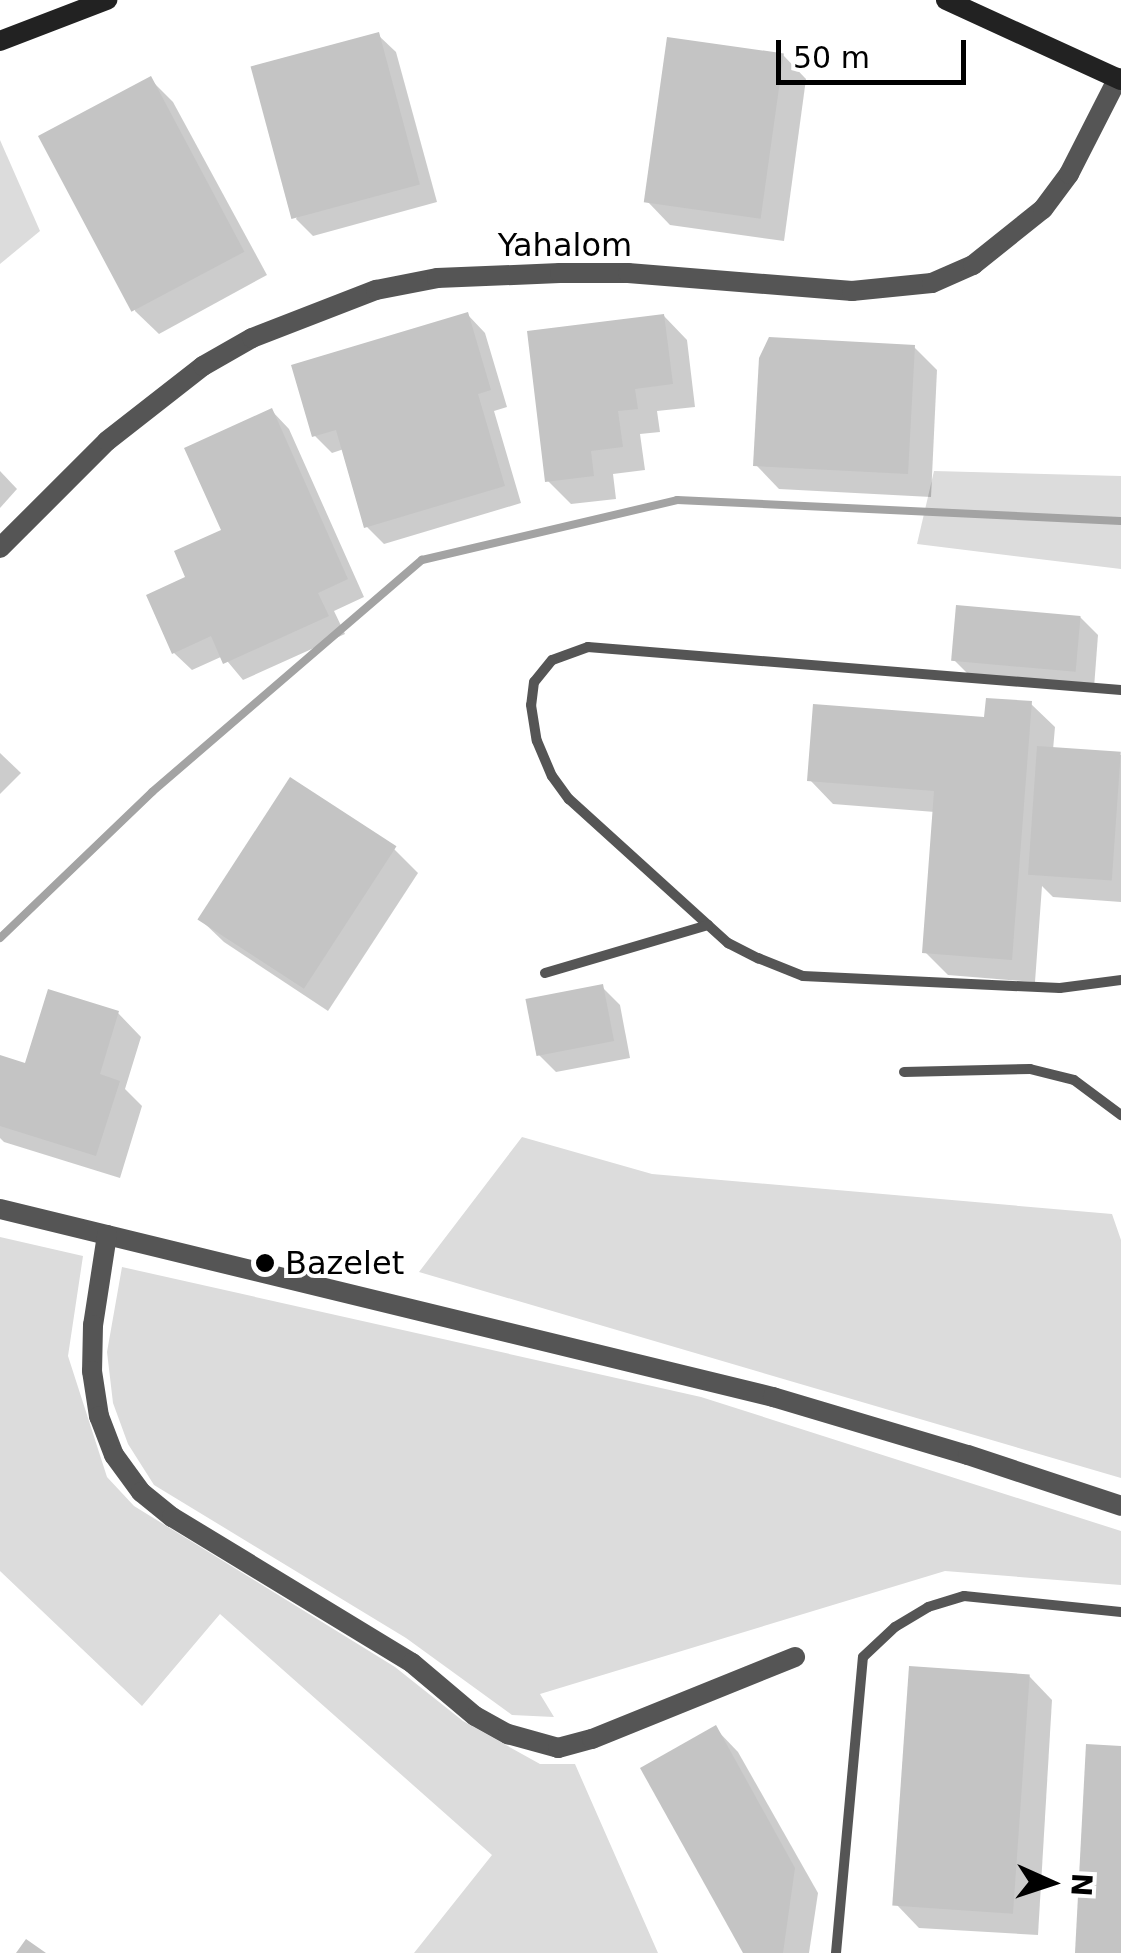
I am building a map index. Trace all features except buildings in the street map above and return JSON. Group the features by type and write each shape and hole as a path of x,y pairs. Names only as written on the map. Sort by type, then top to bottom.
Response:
{"street":[{"path":"0,41 107,0"},
{"path":"946,0 1119,79"},
{"name":"Yahalom","path":"0,548 107,441 203,366 252,338 376,290 437,278 560,272 852,291 932,283 972,265 1042,208 1069,174 1119,79"},
{"path":"0,1209 772,1397 968,1454 1121,1506"},
{"path":"107,1235 93,1325 92,1371 99,1416 114,1455 141,1492 172,1517 412,1664 475,1716 508,1734 558,1748 592,1739 796,1658"}],"lane":[{"path":"1121,690 588,646 552,660 534,682 532,705 537,741 552,776 569,799 728,943 804,976 1060,988 1121,980"},
{"path":"545,973 708,924"},
{"path":"904,1072 1030,1070 1074,1080 1121,1115"},
{"path":"836,1953 864,1658 895,1627 928,1607 964,1596 1121,1612"}],"shaded area":[{"path":"0,140 40,231 0,264"},
{"path":"934,471 1121,476 1121,569 917,544"},
{"path":"522,1137 652,1174 1112,1214 1121,1240 1121,1478 419,1272"},
{"path":"0,1237 83,1256 68,1356 107,1477 134,1506 395,1667 463,1721 540,1764 575,1764 658,1953 414,1953 492,1855 220,1614 142,1706 0,1571"},
{"path":"122,1267 701,1397 1121,1531 1121,1585 945,1571 540,1694 554,1717 512,1715 406,1638 154,1485 128,1444 113,1403 107,1352"}],"waterway":[{"path":"0,938 152,792 422,560 677,500 1121,521"}],"place":[{"name":"Bazelet","path":"265,1263"}]}
